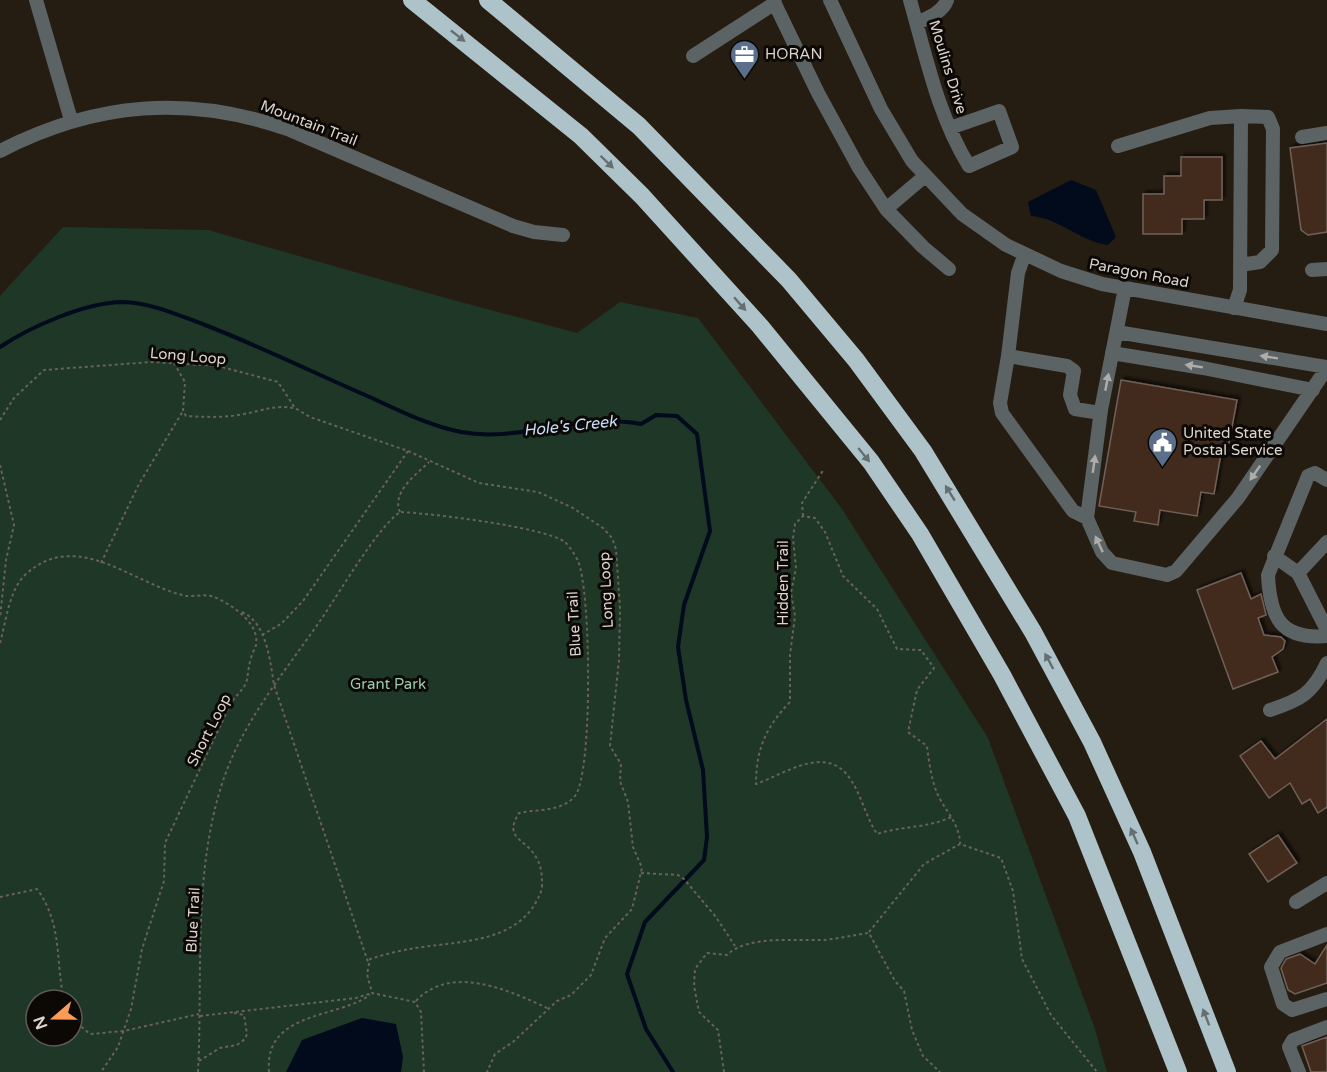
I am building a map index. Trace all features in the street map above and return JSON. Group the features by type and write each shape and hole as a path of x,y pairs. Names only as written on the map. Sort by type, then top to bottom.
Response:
{"highway":[{"path":"412,0 572,129 642,196 760,326 871,462 920,534 1002,675 1077,816 1178,1072"},
{"path":"488,0 639,126 789,280 856,360 924,451 1022,614 1092,742 1142,852 1227,1072"}],"street":[{"path":"36,0 71,120"},
{"name":"Paragon Road","path":"830,0 899,143 925,176 962,214 1024,256 1089,281 1327,324"},
{"name":"Moulins Drive","path":"910,0 916,23 950,128 955,143 969,166 1012,147 999,111 950,128"},
{"path":"916,23 939,10 947,0"},
{"path":"693,56 774,2 818,93 859,168 886,208 923,247 949,269"},
{"name":"Mountain Trail","path":"0,151 71,120 154,107 209,109 239,114 290,130 505,223 534,232 563,234"},
{"path":"1234,308 1240,290 1241,116"},
{"path":"1118,146 1210,118 1268,117 1274,129 1272,250 1260,262 1240,265"},
{"path":"1302,136 1327,133"},
{"path":"886,208 925,176"},
{"path":"1024,256 1018,273 1000,403 1002,413 1072,511 1087,518"},
{"path":"1312,270 1327,269"},
{"path":"1117,332 1327,367 1238,498 1176,572 1167,574 1112,563 1102,552 1087,518 1101,410 1125,288"},
{"path":"1112,353 1313,390"},
{"path":"1008,356 1067,366 1074,371 1070,395 1075,409 1094,412 1101,410"},
{"path":"1327,480 1315,473 1308,477 1268,575 1269,592 1283,628 1290,633 1306,637 1327,636"},
{"path":"1298,573 1327,542"},
{"path":"1274,556 1298,573 1327,630"},
{"path":"1270,710 1296,702 1307,695 1327,663"},
{"path":"1296,902 1327,883"},
{"path":"1327,934 1280,952 1271,967 1283,1004 1292,1010 1327,999"},
{"path":"1299,1072 1289,1047 1293,1040 1327,1027"}],"path":[{"name":"Long Loop","path":"0,420 14,398 44,370 151,362 218,366 278,382 296,408 310,417 408,451 479,483 538,492 573,508 603,528 612,538 616,549 620,608 619,660 610,746 621,764 620,781 628,802 633,847 642,868 641,873"},
{"path":"101,563 139,484 183,411 185,382 174,363"},
{"path":"183,411 186,416 219,418 274,406 296,408"},
{"path":"262,635 281,624 303,601 408,451"},
{"path":"400,512 397,506 399,495 429,462"},
{"path":"0,465 14,525 6,560 0,618"},
{"path":"824,469 802,503 803,516 815,518 825,532 843,576 877,609 897,649 921,650 934,668 917,690 908,732 927,746 937,793 960,832 960,844"},
{"name":"Blue Trail","path":"198,1072 207,842 224,777 258,710 274,685 376,540 400,512 541,532 565,542 579,561 587,610 586,754 575,795 564,804 550,809 519,813 512,824 513,833 536,855 542,873 541,893 528,916 511,928 486,937 393,953 370,959 369,964"},
{"name":"Hidden Trail","path":"803,516 795,524 793,538 796,568 791,593 795,616 790,655 790,702 772,721 756,759 756,784 796,766 814,761 837,764 851,778 877,834 907,827 930,825 951,817"},
{"name":"Short Loop","path":"0,643 15,591 24,575 49,560 73,554 183,595 212,596 239,611 255,631 257,644 251,659 249,683 232,701 165,843 164,880 142,949 124,1031 118,1047 102,1072"},
{"path":"239,611 246,614 262,635 268,650 274,685 369,964 367,974 372,993"},
{"path":"724,1072 718,1030 699,1012 694,986 695,969 706,953 727,955 735,946 780,940 824,940 869,933 924,864 960,844 1001,858 1013,891 1022,959 1052,1015 1096,1072"},
{"path":"488,1072 495,1054 513,1042 557,1001 572,995 591,975 605,938 632,909 641,873 678,875 684,879 716,917 735,946"},
{"path":"0,897 37,889 50,906 58,940 61,988"},
{"path":"869,933 895,981 904,991 912,1030 923,1056 940,1072"},
{"path":"415,1002 435,986 466,982 509,990 549,1009"},
{"path":"269,1072 270,1051 291,1025 323,1012 359,1002 372,993"},
{"path":"84,1029 90,1034 124,1031 200,1015 356,998 372,993 415,1002 421,1012 424,1072"},
{"path":"199,1061 220,1048 237,1046 245,1040 244,1015 231,1012"}],"green space":[{"name":"Grant Park","path":"63,227 208,230 577,333 620,302 698,318 842,509 988,738 1095,1029 1107,1072 0,1072 0,296"}],"water":[{"path":"1071,180 1096,190 1116,237 1108,245 1088,239 1051,221 1031,216 1028,202"},
{"path":"362,1018 396,1024 403,1057 401,1072 286,1072 302,1040"}],"building":[{"path":"1327,143 1327,232 1308,235 1301,230 1290,148"},
{"path":"1181,157 1222,157 1222,200 1204,200 1204,219 1182,219 1182,234 1143,234 1143,194 1164,194 1164,176 1181,176"},
{"name":"United State Postal Service","path":"1121,380 1237,400 1229,443 1223,442 1214,494 1201,492 1197,516 1160,510 1158,525 1134,521 1136,512 1099,506"},
{"path":"1241,573 1251,599 1261,594 1266,615 1258,618 1264,635 1281,637 1285,641 1283,649 1272,657 1278,672 1233,689 1197,590"},
{"path":"1327,719 1327,807 1318,813 1310,799 1302,804 1290,783 1269,798 1240,756 1261,741 1275,759"},
{"path":"1278,835 1297,863 1268,882 1249,854"},
{"path":"1327,945 1327,983 1295,994 1288,990 1281,968 1286,959 1300,954 1315,964"},
{"path":"1327,1037 1327,1072 1311,1072 1302,1046"}],"waterway":[{"name":"Hole's Creek","path":"0,347 42,324 76,311 108,303 134,303 165,310 226,333 404,413 461,432 506,434 574,424 618,421 641,424 656,415 677,416 697,434 710,531 684,605 678,647 686,700 703,770 707,837 704,860 645,922 627,974 646,1029 673,1072"}],"place":[{"name":"HORAN","path":"744,80"},
{"name":"United State Postal Service","path":"1162,468"}]}
